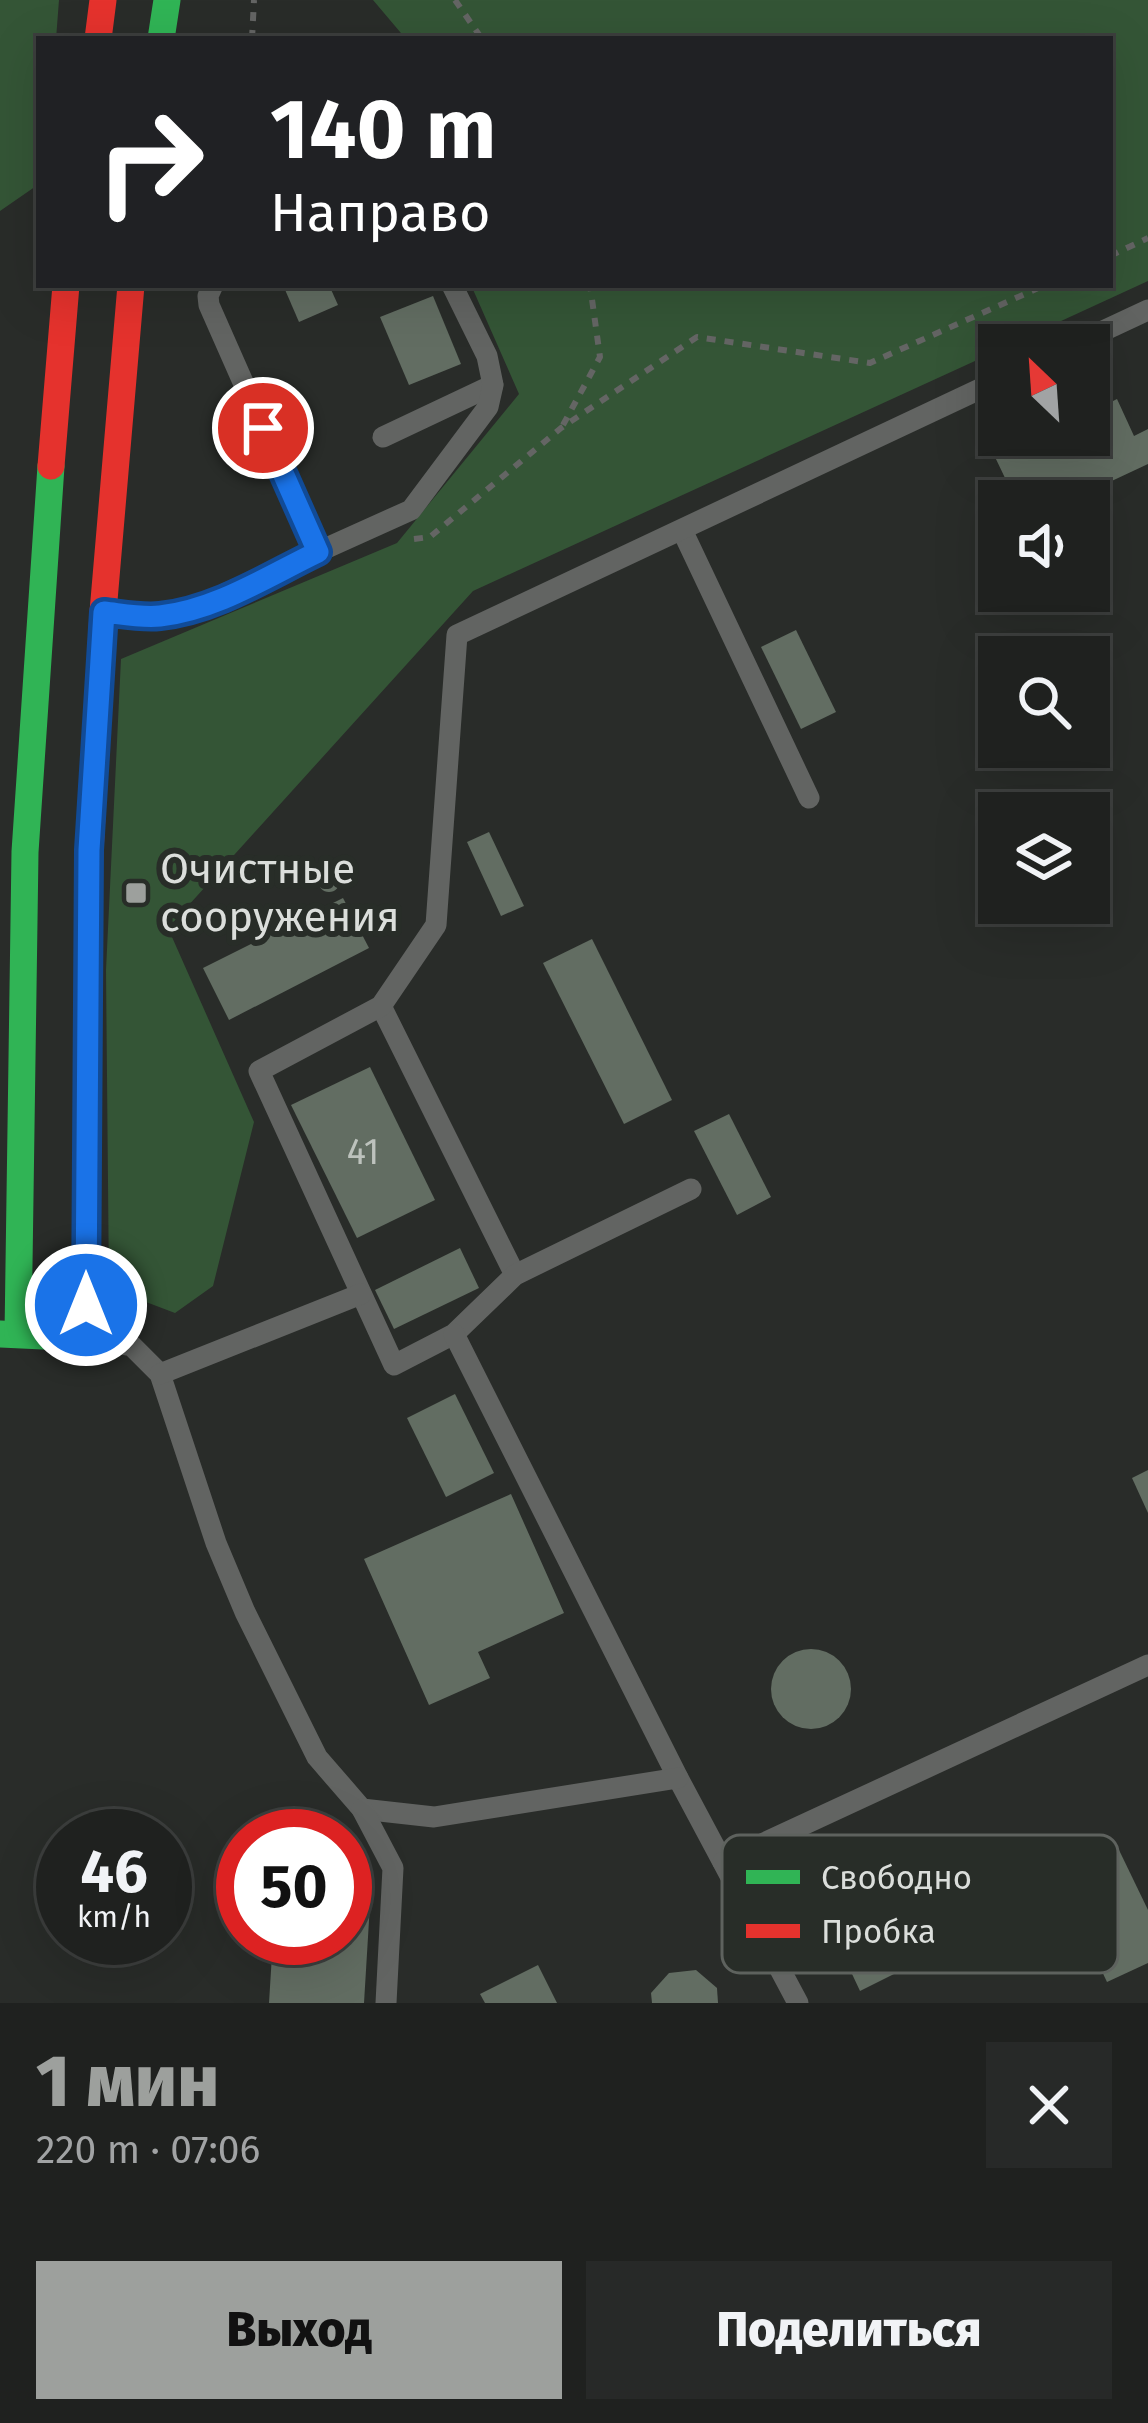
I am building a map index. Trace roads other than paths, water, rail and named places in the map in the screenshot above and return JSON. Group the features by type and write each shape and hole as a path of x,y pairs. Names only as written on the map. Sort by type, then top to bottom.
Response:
{"main road":[{"path":"98,36 103,0"},
{"path":"161,36 166,4"},
{"path":"66,288 25,852 9,1334 86,1338 89,850 131,288"}],"lane":[{"path":"211,288 209,305 318,552"},
{"path":"104,612 175,614 235,592 410,510 488,407 493,385 487,356 453,288"},
{"path":"1110,328 1148,310"},
{"path":"383,436 493,385"},
{"path":"691,1189 515,1275 454,1334 394,1365 259,1071 381,1006 436,925 457,635 978,390"},
{"path":"682,530 808,798"},
{"path":"381,1006 515,1275"},
{"path":"160,1374 361,1294"},
{"path":"454,1334 722,1860"},
{"path":"86,1338 132,1346 160,1374 245,1612 317,1757 362,1808 393,1868 386,2003"},
{"path":"781,1835 1148,1665"},
{"path":"362,1808 434,1816 677,1778"},
{"path":"782,1973 798,2003"}],"place":[{"name":"Очистные сооружения","path":"136,893"}]}
